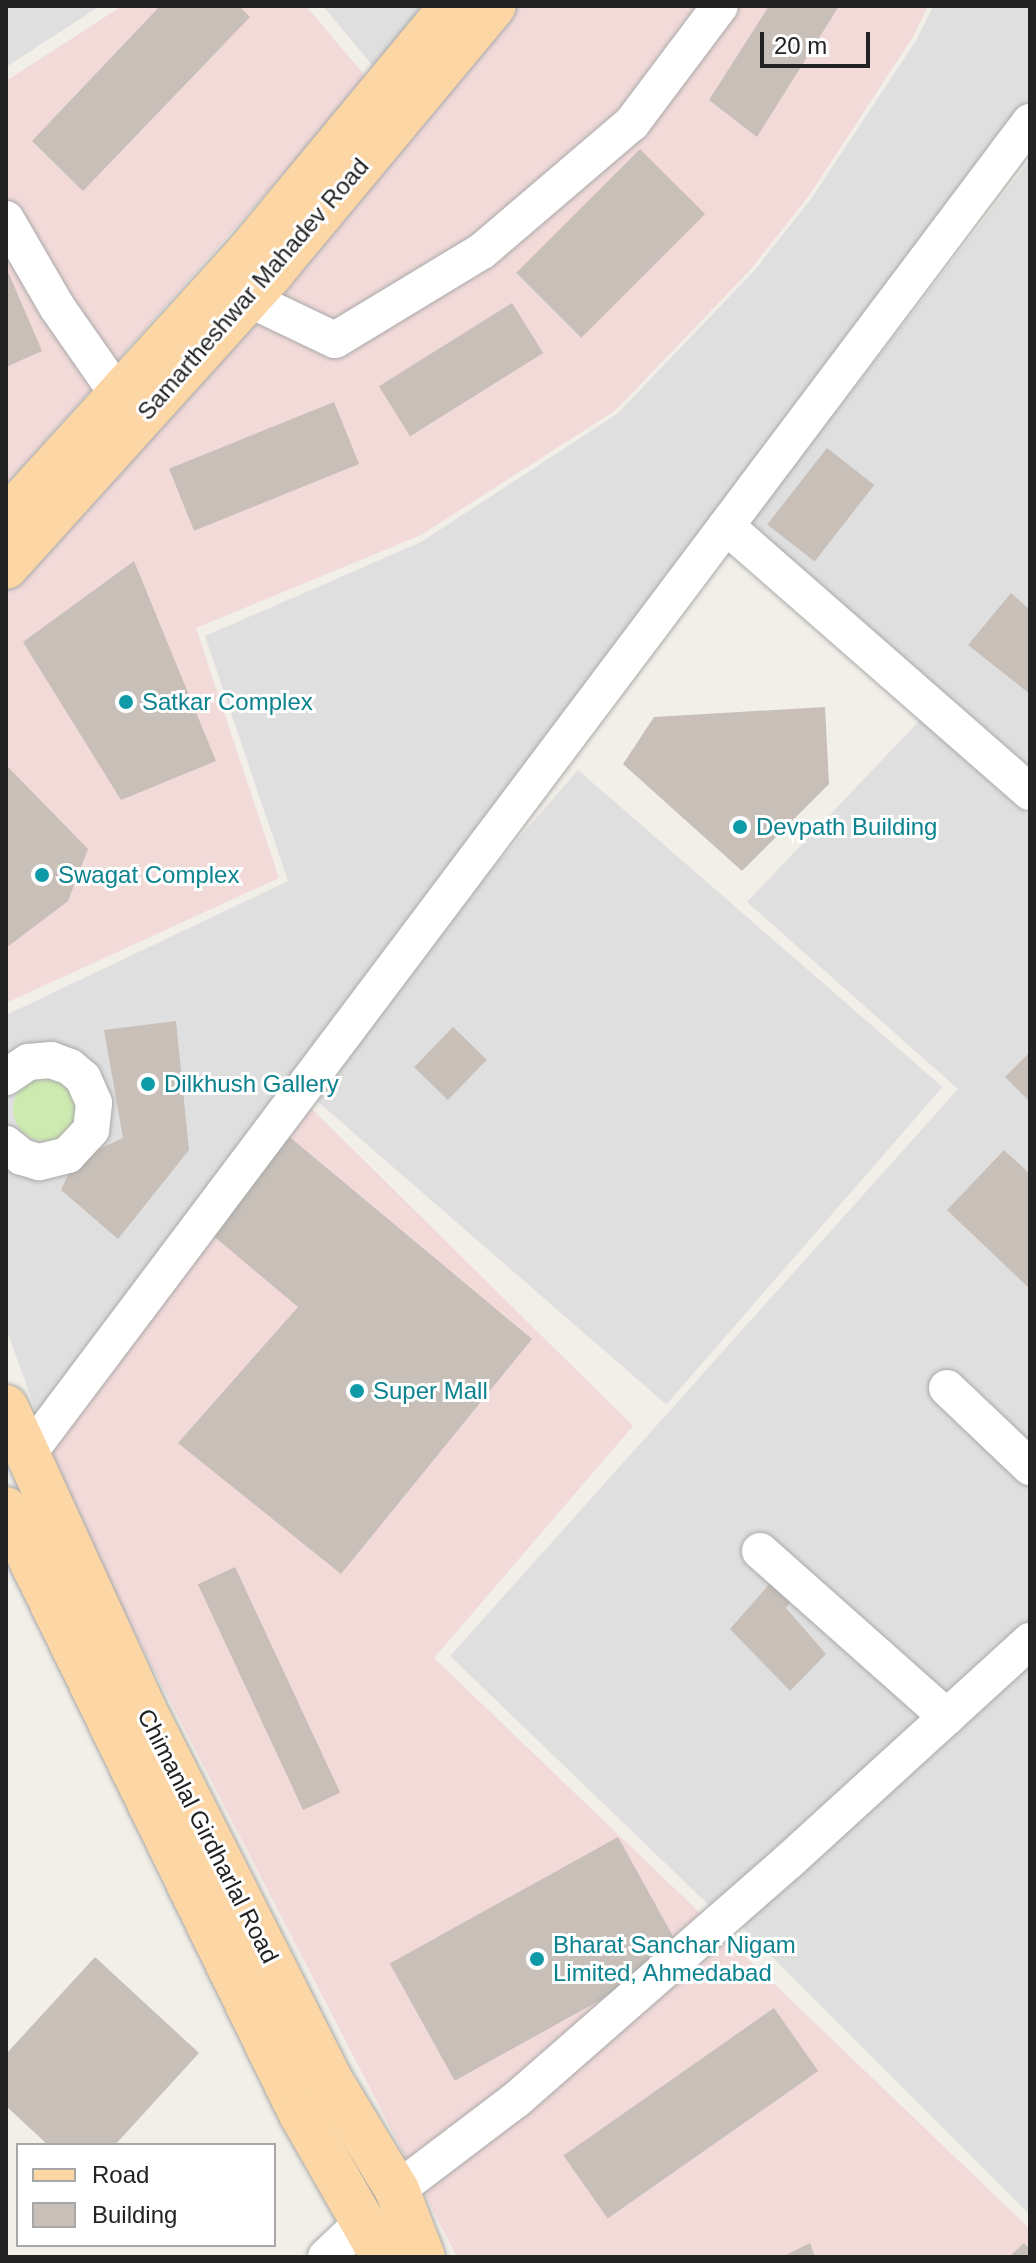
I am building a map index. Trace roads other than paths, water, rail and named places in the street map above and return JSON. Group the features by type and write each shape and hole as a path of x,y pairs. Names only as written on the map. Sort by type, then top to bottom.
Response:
{"main road":[{"name":"Samartheshwar Mahadev Road","path":"6,519 249,251 452,6"},
{"name":"Samartheshwar Mahadev Road","path":"6,567 249,299 494,6"},
{"name":"Chimanlal Girdharlal Road","path":"6,1407 151,1723 334,2086 397,2190 423,2257"},
{"name":"Chimanlal Girdharlal Road","path":"6,1509 301,2114 373,2239"}],"street":[{"path":"249,299 335,340 482,251 632,123 720,6"},
{"path":"28,1454 1030,122"},
{"path":"6,219 57,307 119,396"},
{"path":"726,526 1030,792"},
{"path":"6,1077 28,1062 51,1060 70,1067 83,1078 94,1103 91,1130 68,1155 39,1162 22,1157 6,1144"},
{"path":"947,1388 1030,1467"},
{"path":"760,1551 947,1717"},
{"path":"397,2190 517,2099 790,1860 1029,1644"},
{"path":"326,2257 373,2239"}],"place":[{"name":"Satkar Complex","path":"126,702"},
{"name":"Devpath Building","path":"740,827"},
{"name":"Swagat Complex","path":"42,875"},
{"name":"Dilkhush Gallery","path":"148,1084"},
{"name":"Super Mall","path":"357,1391"},
{"name":"Bharat Sanchar Nigam Limited, Ahmedabad","path":"537,1959"}]}
